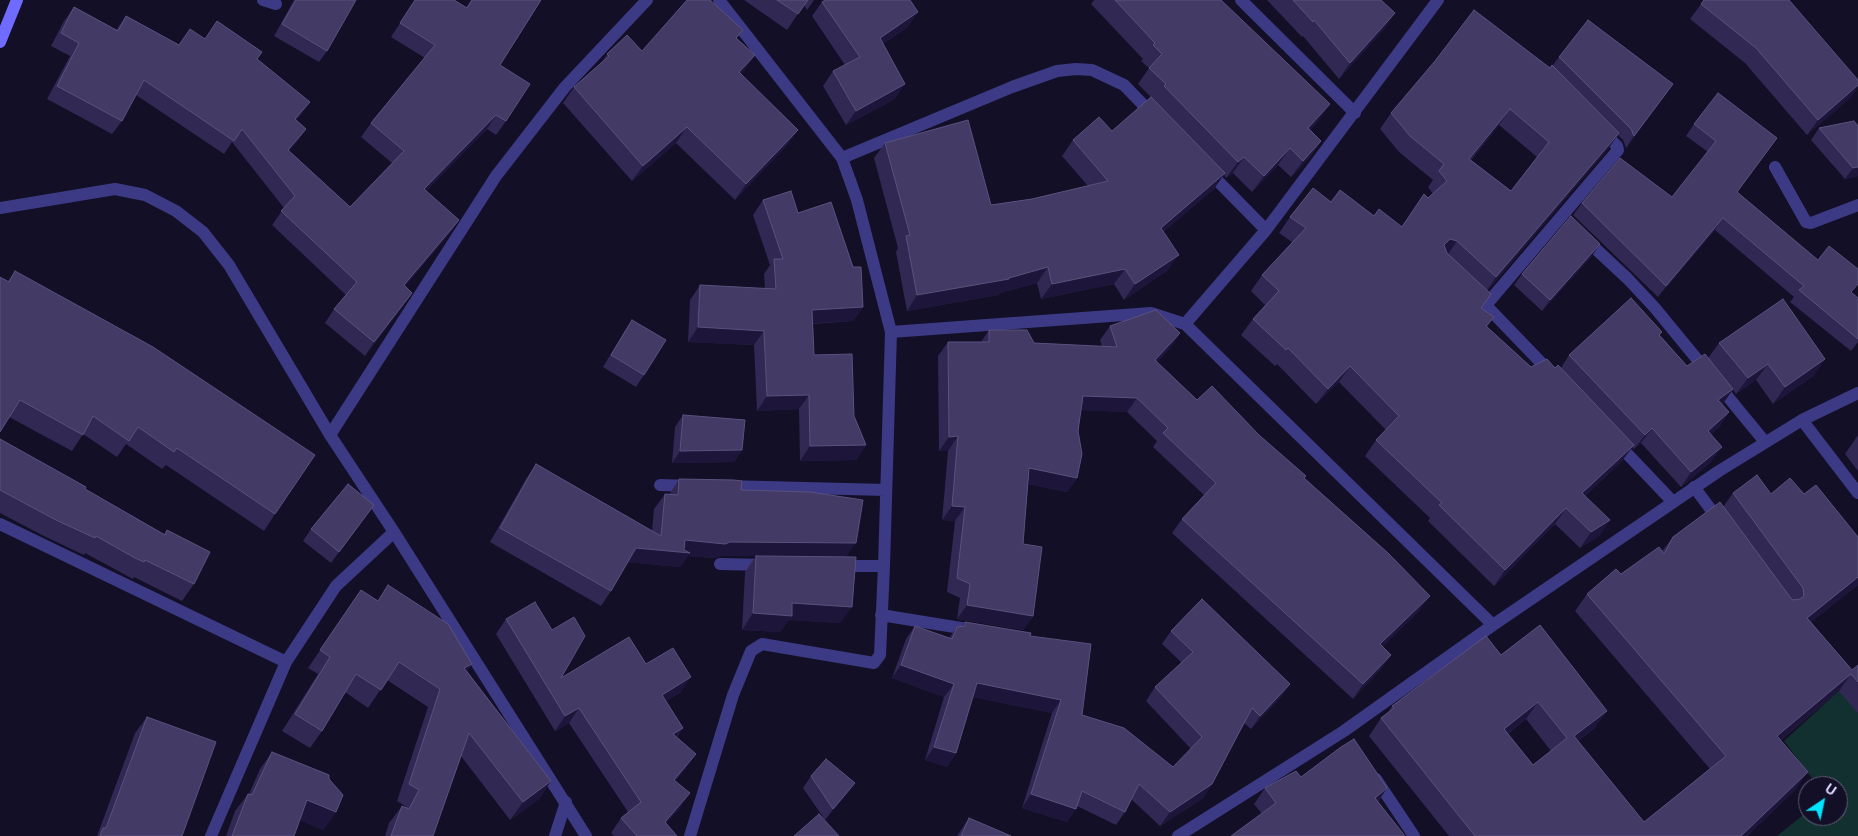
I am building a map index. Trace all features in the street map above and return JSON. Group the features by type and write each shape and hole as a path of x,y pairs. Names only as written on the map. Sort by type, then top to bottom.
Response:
{"main road":[{"path":"0,42 17,0"}],"street":[{"path":"263,0 276,4"},
{"path":"330,435 496,176 565,87 647,0"},
{"path":"690,836 732,695 751,651 762,644 874,663 880,655 884,566 891,332 857,200 842,158 719,0"},
{"path":"1242,0 1355,113"},
{"path":"1185,324 1266,230 1438,0"},
{"path":"842,158 1012,87 1057,71 1076,69 1092,70 1124,85 1164,126"},
{"path":"1486,305 1618,150 1617,146 1595,124"},
{"path":"1198,161 1266,230"},
{"path":"1775,167 1802,218 1806,222 1811,223 1858,206"},
{"path":"0,208 115,189 145,195 176,210 203,232 229,265 330,435 394,532 586,836"},
{"path":"1563,216 1655,308 1765,442"},
{"path":"1460,281 1486,305 1560,382"},
{"path":"891,332 1151,313 1185,324 1493,625"},
{"path":"1178,836 1346,735 1493,625 1694,487 1802,420 1858,393"},
{"path":"1802,420 1858,493"},
{"path":"1606,432 1673,502"},
{"path":"660,485 886,490"},
{"path":"1694,487 1727,532"},
{"path":"0,524 286,662"},
{"path":"211,836 286,662 336,586 394,532"},
{"path":"720,564 778,565"},
{"path":"826,566 884,566"},
{"path":"882,614 989,632"},
{"path":"1371,772 1414,836"},
{"path":"555,836 566,802"}],"green space":[{"path":"1841,689 1858,713 1858,836 1777,836 1798,819 1798,826 1848,826 1848,776 1810,776 1784,741"}],"building":[{"path":"296,0 356,0 327,51 282,24"},
{"path":"415,0 454,0 467,8 472,0 541,0 500,65 530,84 506,121 496,115 424,189 459,220 404,285 412,293 374,342 334,309 357,282 281,211 295,196 242,129 234,141 144,80 122,121 57,86 79,43 61,33 74,7 118,31 126,16 179,45 190,29 205,39 217,21 262,52 257,59 310,102 295,119 306,129 288,150 350,207 404,151 371,123 435,45 400,23"},
{"path":"687,0 710,0 743,30 736,38 755,55 739,72 798,130 746,184 687,127 643,166 574,87 609,56 607,54 627,35 642,51"},
{"path":"777,0 808,0 798,14"},
{"path":"825,0 910,0 918,12 880,38 905,84 856,111 833,71 860,57 822,2"},
{"path":"1115,0 1221,0 1330,104 1308,128 1321,141 1303,161 1290,148 1264,176 1244,157 1238,162 1149,68 1162,54 1153,45 1155,43"},
{"path":"1293,0 1381,0 1395,13 1350,63 1314,20 1313,22"},
{"path":"1704,0 1789,0 1858,80 1858,85 1818,120 1756,48 1701,4"},
{"path":"1474,10 1550,68 1552,65 1619,133 1496,277 1457,241 1450,239 1444,245 1447,253 1491,294 1481,308 1494,317 1486,326 1531,367 1547,359 1555,368 1558,365 1634,445 1582,493 1610,520 1591,532 1566,508 1505,570 1439,505 1442,503 1376,440 1399,416 1350,366 1328,389 1288,348 1286,350 1253,319 1279,291 1262,275 1306,228 1290,217 1313,188 1331,202 1340,190 1374,216 1379,209 1402,227 1424,194 1428,198 1447,181 1439,171 1444,164 1410,136 1391,113 1435,61","holes":["1510,109 1549,142 1511,191 1469,159"]},
{"path":"1588,20 1673,84 1634,136 1631,129 1559,57"},
{"path":"1718,93 1777,138 1737,192 1818,260 1829,246 1858,269 1858,284 1851,292 1858,298 1858,339 1799,290 1804,286 1723,218 1666,286 1582,203 1620,158 1672,197 1716,141 1694,124"},
{"path":"1151,97 1225,173 1161,228 1179,255 1135,284 1125,269 1052,284 1048,267 1009,279 917,295 906,236 910,235 885,143 968,120 991,205 1032,199 1108,181 1073,140 1099,117 1112,131"},
{"path":"1854,121 1858,126 1858,167 1853,168 1819,128"},
{"path":"791,191 798,213 831,202 853,267 861,267 863,307 812,310 814,355 852,354 854,416 866,445 810,446 809,395 767,396 764,331 698,327 700,285 776,289 774,259 783,259 763,200"},
{"path":"1571,216 1600,244 1550,300 1522,274"},
{"path":"15,271 153,347 315,455 275,514 177,448 174,452 138,427 129,441 93,416 83,435 20,400 0,432 0,277 9,282"},
{"path":"1631,298 1662,332 1659,335 1687,366 1705,354 1733,389 1718,400 1729,412 1708,431 1722,447 1691,472 1652,428 1645,435 1569,355"},
{"path":"1783,299 1825,359 1785,387 1768,364 1748,378 1719,343"},
{"path":"1156,310 1180,333 1155,360 1197,400 1212,386 1259,435 1388,553 1430,596 1380,644 1391,655 1363,684 1182,519 1216,483 1163,433 1168,428 1137,398 1083,396 1078,431 1082,454 1077,478 1029,468 1023,544 1042,547 1033,616 967,605 970,584 957,578 965,507 952,506 958,436 949,437 948,342 989,342 989,330 1027,330 1034,343 1117,347 1110,326"},
{"path":"632,320 666,340 644,375 611,355"},
{"path":"683,415 745,420 742,450 680,451"},
{"path":"0,439 86,487 85,489 165,535 167,530 210,552 194,584 145,560 144,562 135,558 96,536 95,538 56,520 0,490"},
{"path":"536,464 661,536 665,494 678,495 679,479 734,480 742,481 741,490 810,492 863,500 856,543 730,542 725,544 685,540 684,550 690,553 636,548 611,591 500,528"},
{"path":"1757,475 1771,494 1790,478 1804,494 1816,485 1858,537 1858,577 1807,618 1852,670 1858,665 1858,682 1851,674 1777,736 1808,772 1804,776 1798,776 1798,782 1741,836 1475,836 1381,718 1394,708 1392,706 1486,636 1501,655 1540,625 1607,711 1574,736 1644,822 1726,756 1587,594 1616,569 1621,574 1659,547 1664,554 1673,537 1720,502 1793,600 1804,596 1803,588 1733,493","holes":["1538,702 1567,738 1533,765 1504,729"]},
{"path":"348,484 374,505 339,552 311,529"},
{"path":"756,556 856,557 852,607 792,603 792,616 753,613"},
{"path":"388,585 448,624 472,664 464,668 551,781 523,802 469,733 433,836 391,836 402,806 409,809 419,790 409,784 440,689 399,662 381,690 356,674 322,731 295,714 330,657 320,650 361,590 378,601"},
{"path":"1202,599 1290,684 1260,716 1252,708 1212,784 1170,812 1139,784 1125,812 1082,791 1076,809 1031,794 1061,700 977,683 956,753 934,747 954,684 901,665 915,626 952,639 957,627 965,626 965,622 1031,633 1030,636 1091,644 1082,715 1124,728 1173,767 1202,737 1155,687 1193,652 1171,631"},
{"path":"535,602 552,630 574,617 585,636 561,678 629,637 646,664 673,648 691,677 662,695 683,728 673,734 696,754 674,780 690,793 665,822 677,836 637,836 621,818 641,802 579,708 565,716 506,619"},
{"path":"147,717 216,742 182,836 100,836 103,828 106,828"},
{"path":"1354,739 1387,788 1375,798 1405,836 1231,836 1276,803 1265,788 1296,771 1301,777"},
{"path":"272,752 329,775 329,779 343,795 336,812 307,800 294,836 232,836 248,794 252,795"},
{"path":"826,759 855,783 833,809 811,776"},
{"path":"819,814 839,836 794,836"},
{"path":"969,818 1011,836 961,836"}]}
